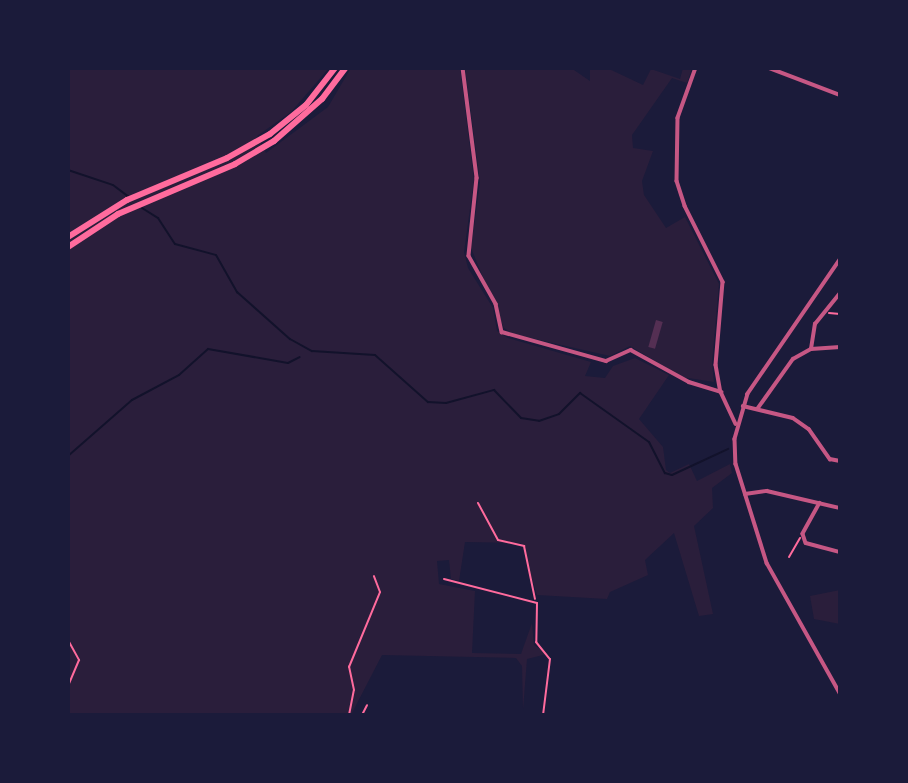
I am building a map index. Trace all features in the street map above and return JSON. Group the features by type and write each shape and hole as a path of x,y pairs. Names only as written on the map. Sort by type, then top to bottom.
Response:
{"highway":[{"path":"68,237 127,201 261,144 298,113 335,68"},
{"path":"68,247 141,202 261,144 303,118 345,68"}],"street":[{"path":"463,68 477,178 469,256 496,304 502,332 606,361 631,351 689,383 721,392"},
{"path":"696,68 678,118 676,168 679,193 723,282 715,347 721,392 737,426"},
{"path":"769,68 840,96"},
{"path":"840,260 743,405 737,426 736,464 778,588 840,694"},
{"path":"811,349 811,331 840,293"},
{"path":"758,408 788,364 811,349 840,347"},
{"path":"743,405 803,424 830,459 840,461"},
{"path":"745,494 767,491 840,508"},
{"path":"820,503 803,534 806,543 840,552"}],"path":[{"path":"824,313 840,314"},
{"path":"478,503 498,540 524,546 534,600 538,647 550,654 543,715"},
{"path":"789,557 803,534"},
{"path":"349,715 354,691 349,667 380,592 374,576"},
{"path":"444,579 534,600"},
{"path":"68,595 68,611"},
{"path":"68,640 79,660 68,686"},
{"path":"68,660 68,673"},
{"path":"362,715 367,705"}],"shaded area":[{"path":"68,68 329,68 291,112 257,136 266,153 328,107 351,68 460,68 474,180 464,252 468,268 493,308 497,331 508,338 591,362 585,376 605,378 613,366 635,358 669,375 639,419 663,447 666,470 670,473 689,464 697,481 730,464 732,473 712,488 713,508 694,526 713,614 699,616 674,533 645,560 648,575 610,592 607,599 537,595 521,543 465,542 459,581 451,579 449,560 437,561 439,584 475,591 472,653 521,654 532,623 534,645 547,654 527,659 523,710 522,666 516,658 382,655 351,715 68,715"},
{"path":"465,68 571,68 590,81 590,68 607,68 643,85 651,69 680,79 683,68 692,68 687,83 672,78 632,135 633,148 653,151 642,181 644,195 666,228 685,217 719,284 712,363 714,382 682,377 630,346 610,356 513,334 504,328 471,248 480,182"},
{"path":"840,590 840,624 814,619 810,596"}],"building":[{"path":"656,320 663,322 655,349 648,347"}],"waterway":[{"path":"68,170 113,185 130,198"},
{"path":"142,208 158,218 175,244 216,255 237,292 290,339 312,351 375,355 428,402 446,403 494,390 521,418 539,421 559,414 580,393 649,442 665,473 672,475 728,449"},
{"path":"68,456 132,400 179,375 208,349 288,363 300,357"}]}
